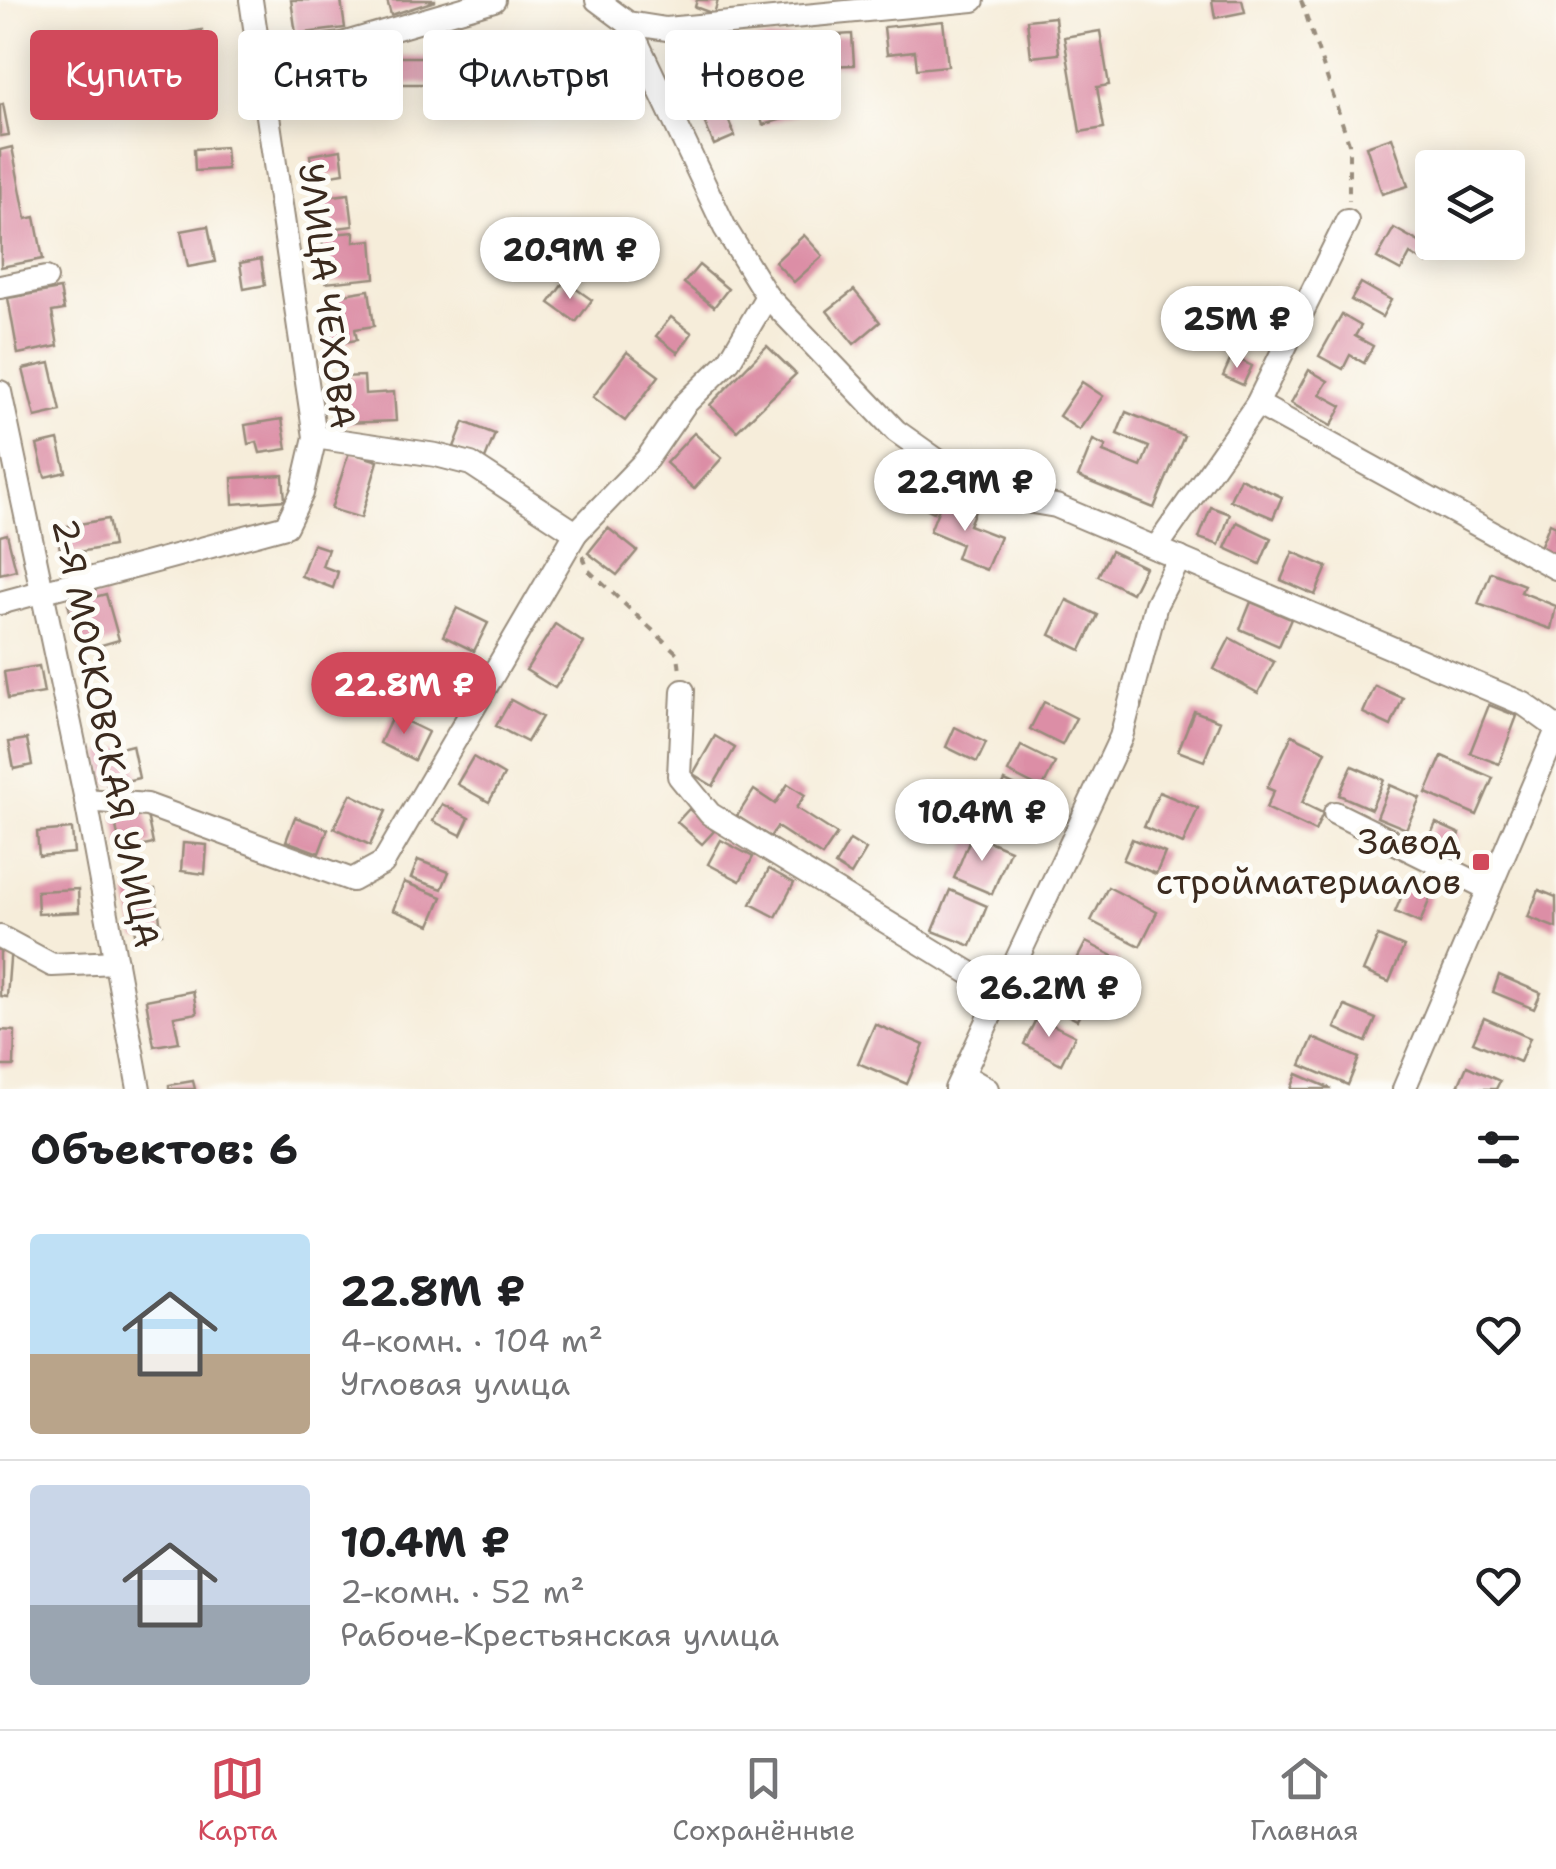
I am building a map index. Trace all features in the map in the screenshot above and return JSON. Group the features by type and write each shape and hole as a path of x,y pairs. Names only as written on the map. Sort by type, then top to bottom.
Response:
{"street":[{"name":"УЛИЦА ЧЕХОВА","path":"251,0 255,30"},
{"path":"390,30 494,0"},
{"path":"597,0 628,23 666,29 974,0"},
{"path":"628,23 725,228 768,296 896,431 984,494 1056,506 1524,704 1556,730 1404,1089"},
{"name":"УЛИЦА ЧЕХОВА","path":"43,592 286,526 302,493 315,437 268,120"},
{"path":"1156,548 1257,404 1347,221"},
{"path":"0,287 46,278"},
{"path":"86,800 147,805 352,880 384,863 576,533 647,459 685,404 729,361 768,296"},
{"name":"2-Я МОСКОВСКАЯ УЛИЦА","path":"0,392 86,800 139,1089"},
{"path":"1257,404 1556,568"},
{"path":"315,437 436,454 471,464 576,533"},
{"path":"987,1089 959,1082 1122,737 1156,604 1180,558"},
{"path":"0,603 43,592"},
{"path":"683,691 679,776 710,814 1002,992"},
{"path":"1335,813 1489,889"},
{"path":"0,938 52,965 116,962"}],"path":[{"path":"1300,0 1349,144 1347,221"},
{"path":"576,533 588,570 678,654 683,691"}],"building":[{"path":"291,0 341,0 345,28 295,30"},
{"path":"387,0 435,0 435,1 391,15"},
{"path":"697,0 718,0 714,14 695,7"},
{"path":"1212,0 1242,0 1245,12 1215,18"},
{"path":"1055,17 1059,54 1031,57 1027,20"},
{"path":"943,21 948,66 917,69 915,51 887,54 884,27"},
{"path":"1100,31 1109,85 1097,87 1104,128 1080,132 1064,37"},
{"path":"852,34 854,65 841,65 841,35"},
{"path":"403,57 423,57 423,84 403,84"},
{"path":"3,104 9,135 0,136 0,105"},
{"path":"704,120 728,120 735,136 714,145"},
{"path":"1392,137 1408,186 1382,194 1366,146"},
{"path":"12,147 26,219 35,217 43,259 1,267 0,150"},
{"path":"225,147 227,169 195,171 194,149"},
{"path":"341,150 344,173 313,178 310,155"},
{"path":"349,194 353,226 321,230 317,198"},
{"path":"208,226 215,262 188,267 181,231"},
{"path":"1394,228 1415,240 1415,257 1410,254 1401,271 1377,258"},
{"path":"354,232 354,242 372,240 375,278 326,283 322,235"},
{"path":"804,235 823,256 794,282 775,262"},
{"path":"261,259 265,285 244,289 240,263"},
{"path":"699,265 728,289 714,307 684,283"},
{"path":"565,281 592,300 576,322 549,303"},
{"path":"1361,283 1391,300 1382,317 1351,300"},
{"path":"60,289 64,310 52,312 58,346 18,354 8,298"},
{"path":"369,290 374,326 355,329 357,340 332,344 325,297"},
{"path":"854,290 880,322 854,344 827,311"},
{"path":"1224,298 1254,320 1232,349 1202,326"},
{"path":"1342,315 1361,326 1355,336 1373,346 1364,363 1350,355 1343,369 1319,356"},
{"path":"671,317 692,333 678,353 656,336"},
{"path":"767,346 796,374 737,431 710,405"},
{"path":"627,352 659,376 625,421 593,397"},
{"path":"1232,356 1252,366 1243,385 1223,376"},
{"path":"50,363 61,411 35,417 23,369"},
{"path":"1309,370 1328,381 1320,394 1342,406 1331,426 1291,403"},
{"path":"364,376 365,394 394,392 396,421 343,423 341,377"},
{"path":"1082,382 1103,396 1079,430 1059,416"},
{"path":"1126,412 1184,436 1154,508 1078,477 1093,440 1106,446 1103,452 1141,467 1149,447 1117,434"},
{"path":"282,419 287,449 260,453 257,442 248,444 245,425"},
{"path":"464,422 495,434 485,459 454,447"},
{"path":"694,433 722,458 694,489 666,463"},
{"path":"58,440 66,472 45,477 37,445"},
{"path":"349,452 378,461 361,518 331,509"},
{"path":"283,475 285,500 233,504 232,478"},
{"path":"1240,478 1282,497 1273,518 1230,500"},
{"path":"926,487 942,495 934,512 917,504"},
{"path":"943,498 975,511 969,525 1000,537 986,570 956,558 961,544 930,531"},
{"path":"1211,507 1230,514 1219,545 1199,538"},
{"path":"108,519 113,546 61,555 56,528"},
{"path":"1237,522 1271,538 1260,564 1225,548"},
{"path":"1550,523 1556,526 1556,559 1538,552"},
{"path":"608,528 637,551 617,575 588,553"},
{"path":"7,534 16,570 0,574 0,536"},
{"path":"313,544 328,549 322,566 338,572 333,588 301,576"},
{"path":"1111,551 1145,567 1132,593 1098,576"},
{"path":"1293,552 1327,567 1315,595 1281,580"},
{"path":"1491,572 1524,585 1521,592 1556,606 1551,629 1478,604"},
{"path":"106,594 119,640 81,651 68,604"},
{"path":"1067,600 1098,615 1081,650 1050,635"},
{"path":"1251,602 1291,619 1279,646 1240,629"},
{"path":"457,608 488,623 474,651 443,636"},
{"path":"555,624 584,643 555,688 526,670"},
{"path":"1230,638 1274,662 1258,693 1214,669"},
{"path":"432,653 465,669 451,697 418,681"},
{"path":"39,666 44,693 8,699 4,672"},
{"path":"1375,686 1403,698 1391,726 1363,713"},
{"path":"511,700 542,717 527,742 496,726"},
{"path":"1044,702 1076,718 1062,745 1030,729"},
{"path":"1489,705 1517,716 1499,764 1470,753"},
{"path":"1194,711 1220,721 1204,761 1178,751"},
{"path":"393,715 428,732 414,760 380,743"},
{"path":"955,727 986,743 977,762 946,747"},
{"path":"1292,735 1326,751 1302,803 1323,813 1315,831 1266,808 1274,791 1267,788"},
{"path":"715,736 735,748 713,786 693,774"},
{"path":"27,739 32,765 14,769 9,742"},
{"path":"132,745 139,778 107,785 100,753"},
{"path":"1021,746 1055,763 1042,789 1008,772"},
{"path":"1442,756 1493,778 1477,815 1426,793"},
{"path":"473,757 504,775 489,802 457,784"},
{"path":"1352,766 1384,780 1371,809 1339,795"},
{"path":"1005,781 1036,796 1020,828 990,813"},
{"path":"788,784 805,795 796,808 837,834 822,856 777,827 770,837 737,816 754,790 775,804"},
{"path":"1390,785 1420,798 1406,829 1377,817"},
{"path":"1159,792 1198,808 1183,844 1144,827"},
{"path":"351,794 386,811 370,845 334,828"},
{"path":"442,804 469,818 461,835 433,821"},
{"path":"689,809 714,831 702,844 677,822"},
{"path":"146,810 153,844 121,851 114,816"},
{"path":"295,817 328,829 319,853 286,841"},
{"path":"1436,823 1460,834 1449,860 1424,850"},
{"path":"72,829 74,853 39,856 37,832"},
{"path":"972,834 1010,850 992,894 954,878"},
{"path":"1132,839 1165,853 1156,874 1123,860"},
{"path":"721,840 753,857 740,881 708,864"},
{"path":"850,840 866,850 851,875 835,865"},
{"path":"183,843 207,845 205,874 181,871"},
{"path":"418,860 449,872 442,889 411,878"},
{"path":"769,869 794,883 776,917 751,904"},
{"path":"404,882 442,897 430,925 393,910"},
{"path":"1406,886 1431,896 1420,923 1395,912"},
{"path":"1108,887 1157,912 1140,946 1091,921"},
{"path":"78,889 79,912 38,914 37,891"},
{"path":"155,889 162,933 136,938 127,894"},
{"path":"950,890 987,906 971,946 933,931"},
{"path":"1539,890 1556,897 1556,928 1528,917"},
{"path":"1378,936 1404,947 1389,982 1363,971"},
{"path":"1086,942 1119,959 1108,982 1074,965"},
{"path":"0,945 11,946 7,997 0,996"},
{"path":"1499,975 1541,993 1534,1009 1493,992"},
{"path":"1059,989 1086,1002 1077,1020 1050,1006"},
{"path":"193,991 197,1013 174,1017 179,1042 154,1046 146,1000"},
{"path":"1345,1006 1376,1019 1366,1042 1335,1028"},
{"path":"1037,1017 1075,1036 1061,1064 1024,1044"},
{"path":"1484,1018 1530,1038 1520,1062 1473,1042"},
{"path":"875,1024 924,1045 907,1084 858,1063"},
{"path":"0,1030 15,1031 14,1066 0,1066"},
{"path":"1313,1038 1359,1058 1348,1085 1301,1065"},
{"path":"1467,1066 1500,1081 1496,1089 1457,1089"},
{"path":"1297,1074 1332,1089 1291,1089"},
{"path":"193,1081 195,1089 169,1089 169,1085"}],"place":[{"name":"Завод стройматериалов","path":"1481,862"}]}
